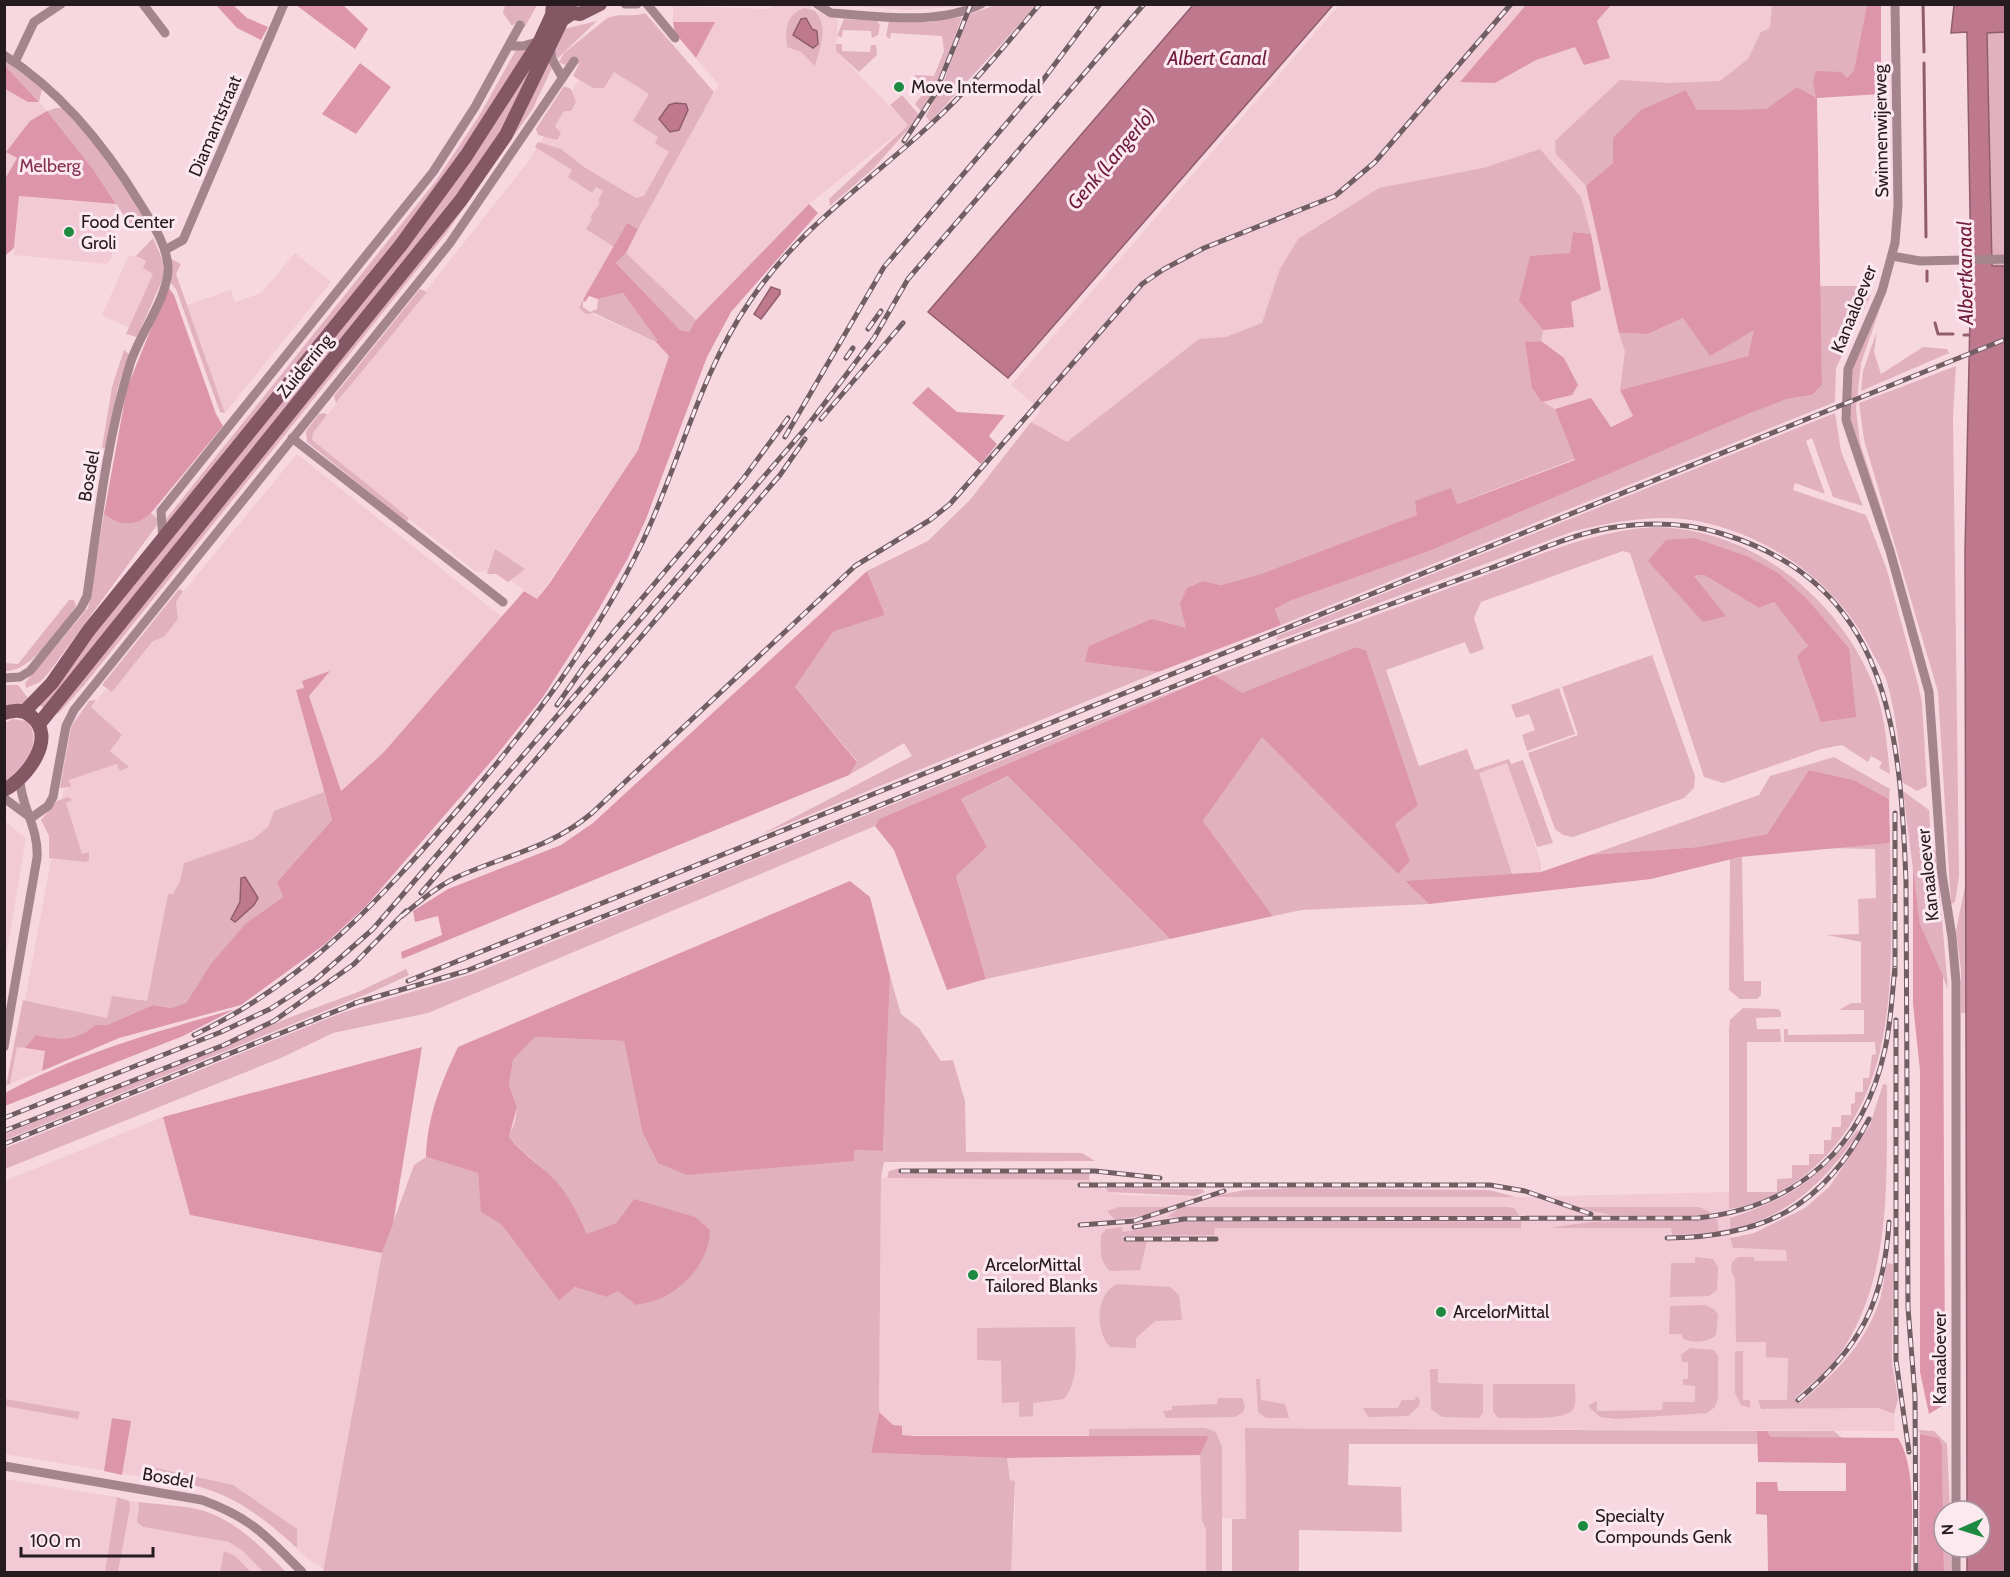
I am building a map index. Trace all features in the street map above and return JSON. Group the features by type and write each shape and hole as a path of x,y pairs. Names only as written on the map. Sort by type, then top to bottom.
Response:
{"main road":[{"path":"553,4 571,14 588,13 600,4"},
{"name":"Zuiderring","path":"39,724 461,200 506,135 544,42 553,4"},
{"name":"Zuiderring","path":"24,712 52,683 89,630 401,246 544,42 562,20 571,14"},
{"path":"4,714 12,711 24,712 39,724 42,738 40,747 20,779 4,790"}],"street":[{"path":"15,62 34,22 61,4"},
{"path":"143,4 165,33"},
{"name":"Diamantstraat","path":"165,250 183,240 284,4"},
{"path":"625,4 637,4"},
{"path":"647,4 675,38"},
{"path":"817,4 831,13 940,17 967,11 981,4"},
{"name":"Swinnenwijerweg","path":"1892,256 1899,205 1895,4"},
{"name":"Zuiderring","path":"163,541 161,511 433,172 476,107 520,25"},
{"path":"509,46 544,42 562,77"},
{"path":"4,55 15,62 78,118 104,149 146,214 165,250"},
{"name":"Zuiderring","path":"31,818 48,806 53,797 66,726 74,710 450,243 574,61"},
{"name":"Bosdel","path":"4,678 20,677 30,671 81,608 87,596 123,389 136,348 166,281 168,265 165,250"},
{"path":"1892,256 1920,261 2006,260"},
{"name":"Kanaaloever","path":"1892,256 1876,307 1857,343 1848,369 1846,420 1896,573 1929,692 1934,729 1942,874 1952,937 1956,982 1956,1499"},
{"path":"292,438 503,602"},
{"path":"4,1047 38,844 22,794 20,779"},
{"path":"4,798 31,818"},
{"name":"Bosdel","path":"4,1466 202,1500 231,1510 255,1526 302,1572"}],"shaded area":[{"path":"505,5 537,5 525,27 515,23 512,26 503,13"},
{"path":"773,5 810,5 815,11 838,17 836,51 908,125 809,204 696,320 626,253 638,229 579,308 656,342 669,356 638,450 537,599 497,571 476,572 319,447 312,440 313,433 527,163 579,80 593,88 614,72 649,94 658,138 656,143 675,157 719,85 696,58 715,22 673,22 673,6 769,9"},
{"path":"837,5 957,5 957,7 906,10"},
{"path":"995,5 1037,5 930,122 926,116 944,81 968,15"},
{"path":"1339,5 1881,5 1881,94 1817,97 1648,334 1620,390 1633,416 1418,515 1261,574 885,615 867,571 928,541 970,500 1041,410 1011,385"},
{"path":"1772,5 1867,5 1854,70 1847,78 1817,97 1797,87 1766,109 1697,110 1686,90 1614,138 1613,163 1586,186 1556,154 1555,141 1620,80 1669,83 1720,81 1748,59 1761,32 1770,28"},
{"path":"804,8 815,11 822,24 821,45 815,66 801,52 787,47 788,23 793,15"},
{"path":"645,13 714,92 638,229 627,223 614,247 586,229 592,219 590,217 600,203 598,201 603,191 596,187 592,193 568,177 572,170 535,147 538,142 561,149 584,167 636,198 644,196 669,152 655,143 658,137 633,121 649,94 614,72 604,88 593,88 573,76 579,64 571,58 565,65 559,62 564,53 606,19"},
{"path":"962,17 940,77 922,112 915,104 922,95 913,85 915,75 934,76 944,51 942,36 891,33 890,39 886,36 889,21 928,22"},
{"path":"844,19 877,21 880,25 878,35 872,38 871,31 843,30 842,37 837,36"},
{"path":"597,21 557,59 554,48 564,29"},
{"path":"1987,32 2005,32 2005,266 1992,266"},
{"path":"836,44 842,44 842,51 870,52 871,45 876,45 877,55 859,72 836,51"},
{"path":"540,46 510,122 470,177 44,709 39,704 79,650 238,457"},
{"path":"531,48 387,253 166,526 166,519 435,182 479,116 516,50"},
{"path":"547,59 552,68 532,110 445,235 85,684 59,713 53,716 446,226"},
{"path":"6,61 42,89 39,102 5,66"},
{"path":"564,86 571,89 576,102 571,111 564,111 555,126 561,133 557,140 538,135 536,129"},
{"path":"5,89 28,102 39,102 47,111 30,121 6,152 17,158 5,179"},
{"path":"902,95 920,116 873,169 830,206 829,199 908,125 890,105"},
{"path":"62,108 105,156 144,218 139,228 130,225 93,169 47,111"},
{"path":"1540,149 1581,197 1591,234 1573,232 1570,253 1519,301 1543,330 1541,341 1525,342 1543,402 1555,409 1575,459 1456,504 1451,488 1418,515 1261,574 1221,585 1203,581 1187,588 1186,628 1085,662 1158,672 758,836 912,756 904,743 849,775 857,761 795,687 833,632 885,615 867,571 928,541 970,500 1031,422 1067,442 1199,339 1226,337 1262,323 1280,269 1298,239 1379,188 1483,168"},
{"name":"Food Center Groli","path":"19,196 116,204 112,257 107,264 14,255"},
{"path":"153,238 163,261 163,278 137,337 126,334 153,274 143,268 146,261 136,256"},
{"path":"295,253 331,282 225,413 187,305 231,290 235,302 261,293"},
{"path":"626,253 696,320 689,332 680,330 616,263"},
{"path":"134,255 146,261 154,273 129,328 102,315 128,257"},
{"path":"171,259 181,264 176,274 225,413 220,412 176,289 170,282"},
{"path":"1819,286 1858,286 1859,294 1871,294 1836,368 1835,402 1281,625 1275,609 1290,601 1432,550 1749,413 1787,399 1812,395 1822,385"},
{"path":"420,289 427,292 336,403 334,396"},
{"path":"623,293 657,340 656,342 594,313 586,314 579,308 583,300 583,307 590,312 597,309 598,299"},
{"path":"1883,300 1861,363 1856,409 1860,443 1892,541 1860,458 1850,415 1849,393 1858,353"},
{"path":"1683,318 1755,330 1748,356 1620,390 1625,352 1619,333 1648,334"},
{"path":"1877,331 1874,352 1881,374 1923,347 1947,349 1949,353 1861,391 1863,371"},
{"path":"124,350 129,354 118,387 106,447 102,448 112,387"},
{"path":"1956,366 1953,416 1959,876 1955,902 1951,904 1938,692 1864,440 1859,403"},
{"path":"1835,413 1841,451 1863,506 1833,497 1812,438 1806,441 1825,494 1795,483 1793,490 1866,515 1887,570 1922,703 1927,786 1917,791 1902,782 1895,719 1886,679 1859,629 1842,606 1822,585 1777,551 1725,528 1697,521 1651,518 1574,531 1276,641 1277,636"},
{"path":"319,414 327,415 313,433 312,440 409,518 406,522 307,442 306,431"},
{"path":"297,454 502,617 384,752 340,791 309,696 329,672 302,681 304,688 296,690 324,792 274,811 268,827 253,839 184,863 180,881 173,895 168,895 147,1001 107,1018 25,1000 64,790 71,787 69,780 118,764 129,767 110,751 122,735 91,707 107,688 112,692 154,641 164,637 178,619 176,602 183,592"},
{"path":"151,513 158,519 157,525 50,671 40,682 26,688 25,683 88,608 104,514 122,522 134,522"},
{"path":"1655,527 1691,531 1726,540 1758,555 1789,575 1816,598 1840,626 1860,656 1875,689 1887,742 1890,774 1879,768 1882,762 1871,756 1868,762 1842,745 1821,749 1723,783 1704,777 1630,553 1623,551 1481,602 1474,618 1484,649 1470,654 1465,642 1386,670 1419,766 1467,749 1475,770 1509,759 1511,764 1523,760 1553,843 1537,847 1507,763 1479,773 1512,874 1406,882 1429,904 1302,910 1273,916 1203,821 1262,736 1398,874 1410,861 1394,824 1418,805 1366,650 1356,647 1242,694 1214,676 1581,541 1605,534","holes":["1749,557 1765,566 1804,597 1849,648 1808,646 1774,602 1759,608 1704,575 1694,576 1725,616 1648,561"]},
{"path":"495,549 525,569 508,582 496,574 487,574"},
{"path":"179,589 183,591 176,602 178,619 164,637 153,641 112,692 102,685"},
{"path":"69,600 74,600 76,606 45,647 35,657 15,670 5,671 4,663 18,664"},
{"path":"1652,655 1695,776 1694,788 1684,798 1573,837 1563,835 1555,829 1528,753 1578,735 1562,687"},
{"path":"4,685 18,685 32,703 5,709"},
{"path":"1189,685 879,819 875,826 428,1013 333,1033 283,1057 5,1169 5,1148 344,1012 472,974"},
{"path":"1559,688 1575,734 1527,751 1522,735 1535,730 1529,714 1516,718 1511,705"},
{"path":"96,700 91,707 122,735 110,751 129,767 120,771 117,764 69,780 71,787 60,788 71,727 89,701"},
{"path":"12,719 27,721 34,738 24,762 5,782 5,723"},
{"path":"1834,757 1890,789 1889,799 1854,780 1809,770 1767,834 1698,847 1590,855 1759,795 1770,776"},
{"path":"1507,763 1541,862 1541,872 1512,874 1478,773"},
{"path":"1009,776 1170,939 986,979 956,876 987,847 961,799"},
{"path":"1903,791 1929,810 1931,845 1936,852 1948,989 1920,924"},
{"path":"324,792 332,820 277,882 283,897 246,923 212,964 186,1003 171,1008 153,1005 107,1025 95,1025 74,1037 60,1039 36,1035 25,1048 17,1047 10,1084 6,1085 23,1000 107,1018 112,996 147,1001 168,894 173,894 180,881 184,863 253,839 268,827 274,811"},
{"path":"68,797 72,800 66,803 82,854 89,852 89,860 85,862 49,858 49,836 41,820 57,801"},
{"path":"5,821 26,838 5,963"},
{"path":"1890,843 1890,975 1886,1019 1877,1061 1863,1101 1841,1138 1810,1171 1772,1196 1729,1209 1729,1030 1730,1020 1743,1008 1778,1009 1781,1012 1781,1017 1756,1018 1757,1029 1780,1029 1781,1042 1747,1042 1747,1192 1777,1192 1777,1179 1792,1178 1792,1165 1809,1165 1809,1154 1824,1154 1824,1140 1831,1140 1832,1127 1841,1127 1841,1115 1851,1115 1851,1104 1855,1103 1855,1092 1863,1092 1863,1078 1869,1078 1872,1055 1876,1054 1875,1042 1784,1042 1784,1029 1788,1029 1788,1035 1864,1034 1864,1010 1839,1010 1851,1003 1861,1003 1861,942 1827,935 1859,934 1858,899 1876,898 1875,849 1823,848"},
{"path":"1742,857 1744,981 1761,981 1761,995 1757,999 1740,999 1729,990 1730,859"},
{"path":"1966,881 1966,1013 1961,1013 1961,970 1956,931"},
{"path":"406,969 409,975 372,992 5,1140 5,1134 296,1015 358,992"},
{"path":"890,976 901,1014 919,1028 941,1061 953,1060 965,1101 966,1152 1082,1153 1095,1161 884,1162 881,1178 879,1412 871,1453 1007,1458 1010,1480 1015,1481 1011,1572 323,1572 382,1253 414,1165 426,1157 478,1173 482,1212 501,1224 559,1301 575,1287 606,1297 634,1199 616,1223 587,1235 573,1208 556,1184 509,1137 517,1107 509,1085 513,1060 535,1037 624,1041 642,1131 853,1161 854,1150 883,1151"},
{"path":"17,1047 46,1051 42,1071 10,1084"},
{"path":"1883,1084 1887,1085 1886,1191 1878,1260 1869,1294 1856,1326 1834,1363 1795,1398 1800,1403 1824,1382 1846,1359 1864,1334 1878,1305 1887,1263 1893,1264 1892,1363 1898,1399 1894,1414 1878,1408 1761,1409 1758,1400 1787,1400 1788,1358 1766,1357 1766,1342 1736,1342 1735,1279 1731,1271 1732,1262 1738,1257 1754,1257 1754,1261 1787,1261 1786,1250 1733,1248 1730,1238 1754,1233 1805,1208 1830,1186 1870,1125"},
{"path":"163,1117 190,1215 382,1253 324,1569 310,1561 268,1521 248,1507 223,1495 197,1486 5,1454 4,1181"},
{"path":"1858,1129 1859,1133 1832,1167 1804,1195 1771,1215 1730,1230 1730,1218 1770,1203 1802,1185 1830,1162"},
{"path":"899,1168 899,1174 1090,1172 1089,1180 887,1178 889,1171"},
{"path":"881,1178 1089,1180 1108,1192 1122,1195 1210,1197 1516,1197 1729,1192 1731,1244 1742,1249 1786,1249 1787,1261 1753,1261 1754,1257 1731,1271 1766,1342 1788,1358 1787,1400 1758,1400 1760,1409 1878,1408 1894,1414 1895,1431 1245,1428 1246,1519 1222,1518 1222,1447 1209,1436 902,1435 879,1412"},
{"path":"1105,1188 1202,1189 1205,1192 1195,1196 1108,1192"},
{"path":"1291,1188 1489,1190 1516,1197 1210,1197 1244,1190"},
{"path":"1119,1207 1170,1207 1151,1214 1115,1220 1107,1211"},
{"path":"1181,1207 1506,1207 1514,1208 1520,1217 1167,1217"},
{"path":"1574,1207 1699,1207 1712,1213 1701,1216 1611,1215"},
{"path":"1717,1219 1719,1232 1672,1235 1671,1228 1548,1228 1591,1222"},
{"path":"1521,1221 1521,1228 1215,1228 1214,1235 1122,1236 1123,1241 1147,1241 1140,1270 1110,1271 1101,1254 1101,1235 1106,1229 1122,1227 1123,1232 1182,1222"},
{"path":"1695,1257 1713,1259 1718,1267 1717,1290 1709,1296 1670,1297 1671,1263 1695,1263"},
{"path":"1117,1284 1170,1287 1179,1295 1182,1320 1155,1321 1136,1338 1136,1348 1110,1347 1105,1340 1100,1323 1101,1304 1110,1289"},
{"path":"1705,1305 1715,1310 1718,1315 1716,1335 1709,1340 1696,1342 1683,1339 1682,1334 1669,1334 1670,1306"},
{"path":"1075,1327 1075,1374 1069,1391 1064,1399 1033,1403 1033,1416 1019,1417 1019,1402 1002,1403 1001,1361 977,1360 977,1328"},
{"path":"1690,1348 1714,1350 1718,1356 1718,1398 1715,1407 1707,1413 1617,1419 1600,1417 1588,1406 1597,1401 1597,1411 1662,1410 1663,1402 1695,1402 1695,1386 1683,1385 1683,1379 1688,1379 1688,1362 1682,1362 1681,1355"},
{"path":"1735,1351 1743,1351 1743,1400 1750,1400 1750,1408 1741,1405 1735,1393"},
{"path":"1430,1369 1438,1369 1438,1383 1483,1384 1483,1413 1479,1418 1442,1417 1431,1409"},
{"path":"1256,1379 1260,1379 1261,1400 1285,1404 1289,1418 1266,1418 1258,1412"},
{"path":"1493,1384 1575,1384 1574,1406 1568,1413 1560,1416 1498,1418 1493,1411"},
{"path":"1416,1396 1420,1400 1419,1406 1408,1416 1368,1417 1363,1408 1398,1408 1402,1400 1415,1400"},
{"path":"1218,1398 1242,1398 1245,1406 1243,1412 1235,1417 1166,1418 1163,1411 1172,1410 1172,1406 1217,1404"},
{"path":"5,1399 80,1412 78,1419 5,1406"},
{"path":"1205,1428 1216,1432 1222,1447 1222,1572 1206,1572 1206,1529 1202,1521 1200,1455 1209,1436 1089,1436 1089,1429"},
{"path":"1245,1428 1757,1431 1757,1444 1349,1444 1348,1485 1401,1487 1402,1532 1299,1530 1299,1572 1232,1572 1232,1519 1246,1519"},
{"path":"1919,1430 1934,1431 1947,1444 1949,1499 1943,1499 1942,1446 1939,1438 1920,1434"},
{"path":"1767,1431 1834,1431 1842,1438 1771,1437"},
{"path":"1200,1455 1202,1521 1206,1529 1206,1572 1011,1572 1012,1537 1015,1524 1015,1481 1010,1480 1007,1458"},
{"path":"156,1468 233,1485 297,1529 297,1548 263,1519 239,1503 197,1486 155,1482"},
{"path":"4,1479 117,1497 105,1572 5,1572"},
{"path":"117,1497 129,1501 130,1507 118,1572 105,1572"},
{"path":"129,1501 139,1502 137,1511 143,1527 229,1542 243,1551 263,1572 118,1572"},
{"path":"139,1502 188,1507 216,1516 249,1537 286,1572 263,1572 243,1551 229,1542 143,1527 137,1522"},
{"path":"224,1551 235,1556 251,1572 220,1572"},
{"path":"1944,1559 1951,1559 1951,1572 1944,1572"}],"green space":[{"path":"216,5 233,5 247,18 268,27 261,40 237,28"},
{"path":"296,5 343,5 368,29 355,49"},
{"path":"1526,5 1611,5 1597,21 1610,58 1584,65 1575,47 1536,60 1495,83 1460,82"},
{"path":"1867,5 1881,5 1881,94 1817,98 1822,385 1812,395 1787,399 1750,413 1432,550 1290,601 1275,609 1281,625 1158,672 1085,662 1089,646 1152,619 1186,628 1180,604 1187,588 1203,581 1221,585 1261,574 1417,515 1415,501 1451,488 1457,504 1575,460 1555,409 1591,398 1611,427 1633,416 1620,390 1748,356 1754,330 1710,356 1683,318 1648,334 1619,333 1586,186 1613,163 1613,138 1641,110 1686,90 1697,110 1766,109 1797,87 1816,97 1813,82 1816,71 1841,72 1847,78 1854,70"},
{"path":"673,22 715,22 696,58 675,33"},
{"path":"360,63 391,87 356,134 322,114"},
{"name":"Melberg","path":"5,66 39,102 28,102 5,89"},
{"name":"Melberg","path":"47,111 93,169 116,204 19,196 14,248 5,256 5,179 17,158 6,152 30,121"},
{"path":"809,204 818,213 731,312 707,357 646,519 628,558 596,614 543,697 495,757 366,906 325,944 241,1005 119,1038 42,1071 45,1051 25,1048 36,1035 60,1039 74,1037 95,1025 107,1025 153,1005 171,1008 186,1003 211,964 246,923 283,897 277,882 332,820 296,690 304,688 302,681 330,671 309,696 341,791 384,752 524,591 537,599 549,584 638,450 669,356 656,342 657,340 623,293 598,299 589,296 585,302 583,300 627,223 638,229 626,253 616,263 680,330 689,332 696,320"},
{"path":"1573,232 1591,234 1601,290 1571,302 1574,327 1543,330 1519,301 1530,256 1570,253"},
{"path":"168,287 174,295 216,414 223,426 151,513 140,521 122,523 104,514 127,388"},
{"path":"1541,341 1564,358 1578,385 1572,395 1542,402 1532,388 1525,342"},
{"path":"928,387 957,412 1005,415 989,436 997,444 981,464 912,403"},
{"path":"1694,538 1749,557 1778,573 1806,598 1849,648 1856,717 1821,722 1797,656 1808,646 1774,602 1759,608 1704,575 1694,576 1726,616 1703,622 1648,561 1666,540"},
{"path":"867,571 885,615 833,632 795,687 857,762 849,775 402,959 401,952 442,935 438,916 415,922 413,911 448,889 561,845 593,823"},
{"path":"1356,647 1366,650 1418,805 1395,824 1410,861 1398,874 1262,737 1203,821 1273,916 1170,939 1008,776 961,799 987,847 956,876 986,979 947,990 894,850 875,826 879,819 1214,675 1242,693"},
{"path":"1809,770 1854,780 1889,799 1890,843 1740,857 1651,879 1429,904 1405,881 1541,872 1590,855 1698,847 1767,834"},
{"path":"1913,868 1920,924 1943,976 1945,1372 1942,1406 1929,1414 1920,1372 1920,1070 1913,1004"},
{"path":"850,881 870,897 890,976 883,1151 854,1150 854,1161 687,1175 658,1163 642,1131 624,1041 535,1037 513,1060 509,1085 517,1107 509,1137 560,1186 587,1234 616,1223 634,1199 695,1217 710,1230 706,1251 695,1271 678,1288 659,1299 636,1305 618,1291 606,1297 575,1287 559,1301 501,1224 481,1212 478,1173 426,1157 429,1128 436,1100 458,1047"},
{"path":"235,1009 183,1036 5,1106 5,1093 61,1066 176,1026"},
{"path":"422,1047 393,1224 382,1253 190,1215 163,1117"},
{"path":"879,1412 893,1425 902,1426 902,1435 915,1436 1209,1436 1200,1455 1007,1458 871,1453"},
{"path":"112,1418 131,1421 122,1475 104,1471"},
{"path":"1757,1431 1767,1431 1771,1437 1898,1438 1904,1451 1911,1485 1911,1572 1768,1572 1767,1515 1756,1514 1756,1482 1777,1482 1778,1491 1846,1491 1846,1463 1758,1462"},
{"path":"1920,1434 1939,1438 1942,1446 1943,1499 1932,1499 1932,1559 1944,1559 1944,1572 1919,1572"}],"water":[{"name":"Albert Canal","path":"1193,5 1333,5 1008,378 928,312"},
{"path":"1954,5 2005,5 2005,32 1987,33 1992,266 2006,266 2005,1572 1967,1572 1967,1559 1992,1559 1992,1499 1967,1499 1965,552 1971,269 1967,32 1951,33"},
{"path":"806,18 812,29 817,31 818,44 813,48 793,35 801,19"},
{"path":"686,104 688,110 679,130 670,132 659,119 669,105"},
{"path":"771,287 780,290 780,294 761,319 754,314"},
{"path":"245,877 258,898 254,905 235,922 231,919 240,902 241,878"}],"waterway":[{"path":"1923,4 1924,52"},
{"path":"1924,63 1926,237"},
{"path":"1927,271 1927,281"},
{"name":"Albertkanaal","path":"1935,323 1938,334 1953,334"},
{"name":"Albertkanaal","path":"1964,335 1969,335"}],"railway":[{"path":"904,141 935,94 971,4"},
{"path":"194,1035 235,1014 272,990 340,935 401,873 487,775 537,713 583,647 624,579 655,513 703,389 732,329 750,301 790,250 812,228 906,147 959,97 1040,4"},
{"path":"785,437 884,267 1040,84 1100,4"},
{"path":"4,1118 221,1032 270,1009 315,980 373,929 805,429 874,338 908,279 1144,4"},
{"path":"402,916 427,895 455,878 559,836 592,813 855,566 930,520 950,504 1142,284 1164,269 1204,248 1335,196 1375,162 1511,4"},
{"path":"868,329 881,311"},
{"path":"821,419 903,323"},
{"path":"408,981 2006,339"},
{"path":"846,358 853,348"},
{"path":"557,705 583,668 743,479 788,418"},
{"path":"421,893 780,475 805,439"},
{"path":"355,1003 466,971 1250,656 1564,540 1609,528 1652,524 1681,525 1723,534 1779,557 1821,589 1853,627 1875,671 1889,719 1898,771 1906,881 1908,1308 1915,1396 1916,1572"},
{"path":"1895,813 1895,975"},
{"path":"4,1131 224,1045 274,1021 354,964 406,911"},
{"path":"1134,1227 1184,1219 1698,1218 1734,1212 1766,1201 1795,1186 1821,1166 1843,1143 1861,1116 1875,1084 1885,1049 1895,967"},
{"path":"4,1144 361,1001"},
{"path":"1896,1020 1896,1360 1909,1452"},
{"path":"1667,1238 1733,1231 1762,1223 1787,1211 1811,1195 1832,1175 1869,1119"},
{"path":"901,1171 1095,1171 1160,1178"},
{"path":"1080,1185 1490,1185 1525,1191 1591,1214"},
{"path":"1080,1225 1134,1221 1224,1191"},
{"path":"1798,1400 1838,1362 1865,1322 1881,1277 1889,1222"},
{"path":"1126,1239 1216,1239"}],"place":[{"name":"Move Intermodal","path":"899,87"},
{"name":"Food Center Groli","path":"69,232"},
{"name":"ArcelorMittal Tailored Blanks","path":"973,1275"},
{"name":"ArcelorMittal","path":"1441,1312"},
{"name":"Specialty Compounds Genk","path":"1583,1526"}],"water label":[{"name":"Genk (Langerlo)","path":"1111,159"}]}
